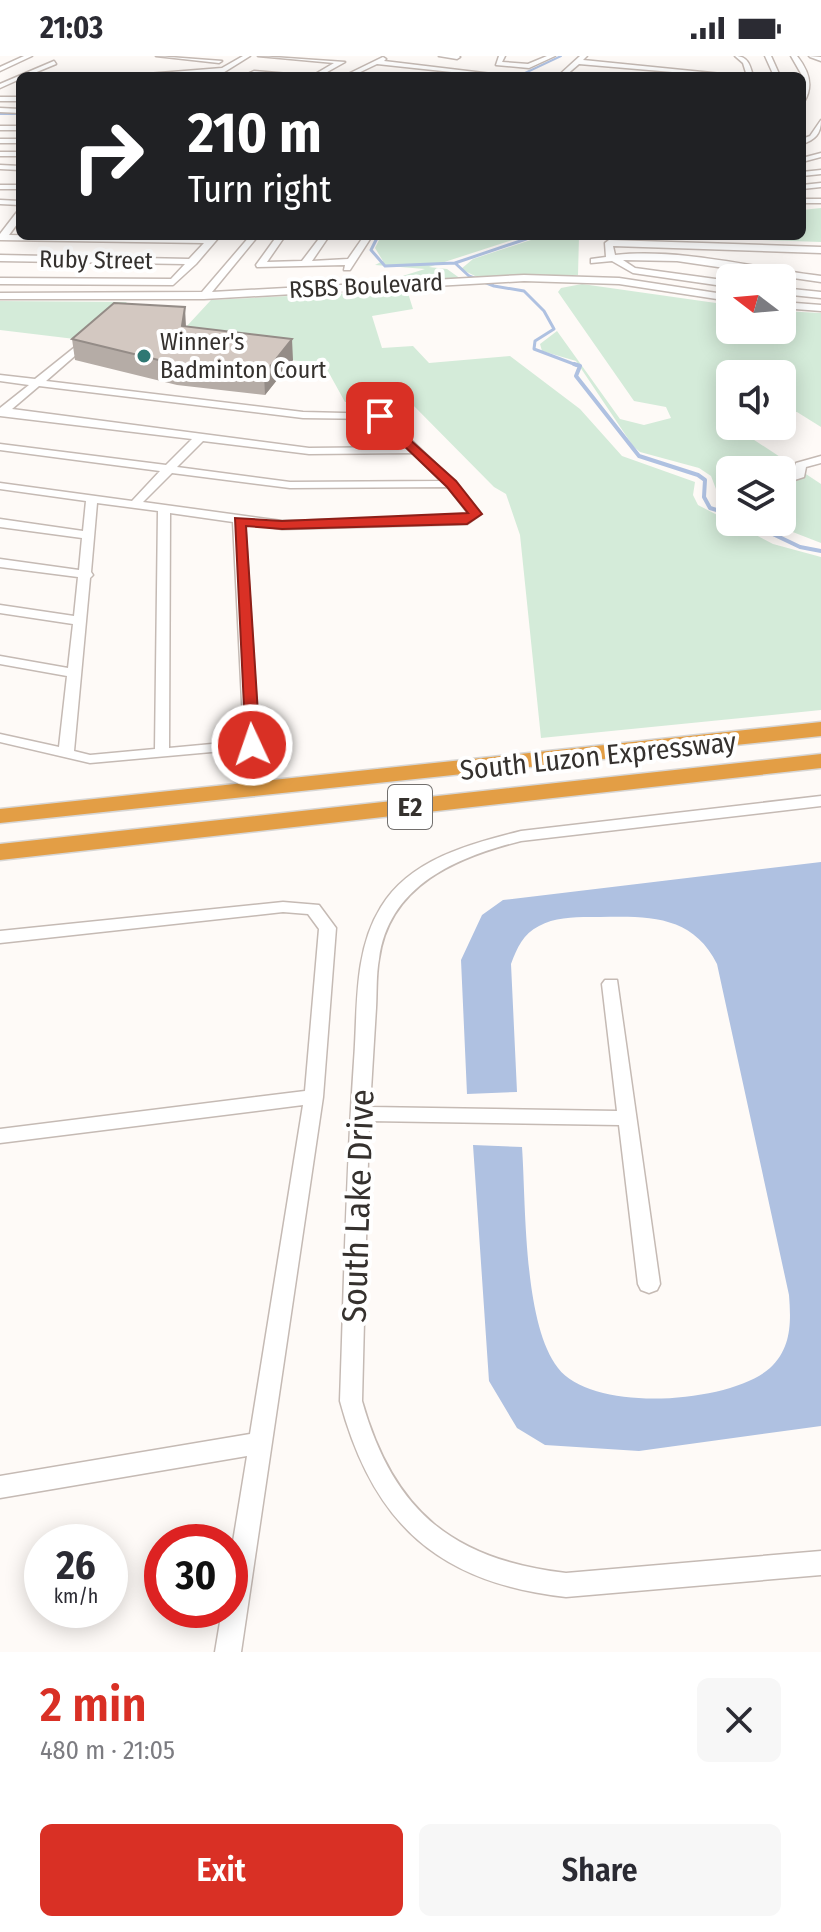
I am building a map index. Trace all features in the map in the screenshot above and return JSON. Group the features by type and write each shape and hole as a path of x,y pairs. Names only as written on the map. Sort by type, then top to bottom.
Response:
{"highway":[{"name":"South Luzon Expressway","path":"0,816 821,729"},
{"name":"South Luzon Expressway","path":"0,852 821,761"}],"street":[{"path":"0,69 29,56"},
{"path":"220,72 247,56"},
{"path":"254,72 261,56 341,62"},
{"path":"323,72 351,56"},
{"path":"366,71 376,62 391,56 467,65"},
{"path":"442,56 456,57 484,72"},
{"path":"489,57 500,58 498,64 529,66 552,56"},
{"path":"608,64 613,56"},
{"path":"738,56 746,62 749,72"},
{"path":"812,56 821,59"},
{"path":"157,58 219,61"},
{"path":"29,72 55,59"},
{"path":"570,72 582,59 689,72"},
{"path":"649,59 717,65 719,72"},
{"path":"376,62 465,72"},
{"path":"258,64 327,70"},
{"path":"133,71 144,65 199,69"},
{"path":"203,72 223,70"},
{"path":"806,140 813,137 821,121 812,119"},
{"path":"1,237 16,218"},
{"path":"2,296 46,240"},
{"path":"0,281 166,283 178,279 212,240"},
{"path":"204,296 213,284 229,272 234,260 251,240"},
{"path":"278,240 260,265 351,262"},
{"path":"304,265 322,240"},
{"path":"341,288 344,273 365,240"},
{"path":"716,282 633,270 609,255 609,243 821,250"},
{"path":"737,247 739,264"},
{"path":"782,248 785,264"},
{"name":"Ruby Street","path":"0,258 193,262"},
{"path":"589,279 595,264 618,259 683,260 716,265"},
{"path":"796,277 821,279"},
{"name":"RSBS Boulevard","path":"2,296 137,298 496,279 589,279 716,296"},
{"path":"796,292 821,295"},
{"path":"126,308 137,298"},
{"path":"796,306 821,308"},
{"path":"1,412 103,328"},
{"path":"0,378 303,415 380,416 451,484 475,514 473,517 282,525 0,486"},
{"path":"1,412 309,451 418,450"},
{"path":"134,505 200,437"},
{"path":"0,447 290,485 451,484"},
{"path":"796,476 800,475 800,465 821,459"},
{"path":"66,755 87,575 92,499"},
{"path":"162,754 164,510"},
{"path":"0,738 90,759 252,745 239,521"},
{"path":"0,523 88,535"},
{"path":"0,563 87,575"},
{"path":"0,609 81,621"},
{"path":"0,660 74,673"},
{"name":"South Lake Drive","path":"821,801 521,836 459,854 410,883 392,899 373,940 360,1114 351,1401 359,1439 374,1470 415,1521 463,1560 484,1570 537,1584 566,1585 821,1563"},
{"path":"0,937 283,907 313,909 328,928 314,1097 228,1652"},
{"path":"611,984 649,1284"},
{"path":"0,1136 314,1097"},
{"path":"360,1114 628,1118"},
{"path":"0,1487 262,1443"}],"green space":[{"path":"821,208 821,242 761,240 806,240 806,210"},
{"path":"379,240 513,240 429,267 447,269 461,279 380,283 425,269 375,265 383,261 375,248"},
{"path":"531,240 579,240 578,275 479,278 461,269 473,259"},
{"path":"582,284 716,303 716,344 796,344 796,312 821,313 821,427 796,412 796,360 716,360 716,440 754,440 779,456 716,456 716,489 711,476 699,468 640,452 576,361 542,351 540,344 557,331 620,419 644,425 671,418 666,407 634,401 558,292 561,288"},
{"path":"407,290 413,309 372,316 382,348 413,346 429,363 510,356 580,409 622,456 695,482 693,495 698,505 716,514 716,536 758,536 773,544 821,557 821,710 541,738 520,535 506,494 494,487 409,401 345,402 324,364 213,351 186,327 211,300"},
{"path":"0,301 127,302 83,340 0,330"},
{"path":"796,468 821,484 821,543 796,533"}],"water":[{"path":"821,862 821,1426 639,1451 545,1445 517,1428 489,1381 473,1145 522,1147 528,1262 538,1322 558,1368 576,1383 600,1392 662,1398 695,1396 751,1380 770,1368 783,1352 790,1324 789,1295 717,964 707,948 682,927 635,917 569,918 553,920 533,929 521,942 511,964 517,1092 467,1094 461,960 482,915 503,900"}],"building":[{"path":"114,303 185,307 182,326 292,339 264,374 175,364 72,339"}],"waterway":[{"path":"527,72 561,56"},
{"path":"0,114 16,114"},
{"path":"376,240 371,250 385,266 455,263"},
{"path":"455,263 523,240"},
{"path":"455,263 469,276 494,286 524,291 544,311 554,329 535,341 534,349 579,366"},
{"path":"574,364 580,366 576,376 639,456 698,475 705,480 704,497 710,508 716,510"},
{"path":"777,536 800,547 821,551"}],"place":[{"name":"Winner's Badminton Court","path":"144,356"}],"route":[{"path":"252,745 239,521 282,525 467,520 475,514 451,484 380,416"}]}
